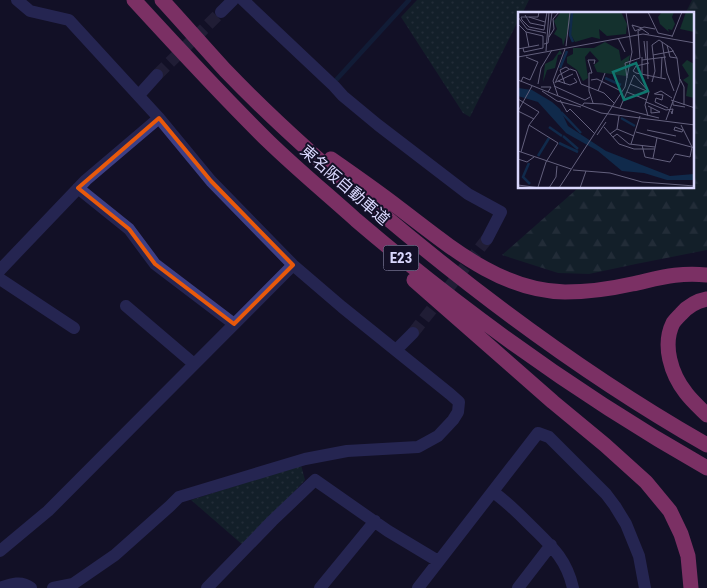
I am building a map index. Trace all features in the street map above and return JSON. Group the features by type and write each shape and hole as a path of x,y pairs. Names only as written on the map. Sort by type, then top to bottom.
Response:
{"highway":[{"name":"東名阪自動車道","path":"134,0 270,143 401,258 474,315 534,358 607,407 707,468"},
{"name":"東名阪自動車道","path":"162,0 226,71 283,126 399,228 486,298 545,342 616,390 707,445"},
{"path":"283,126 370,185 461,254 487,270 524,286 548,291 584,291 631,284 676,274 692,273 707,275"},
{"path":"270,143 336,212 646,482 670,511 681,534 688,556 691,588"},
{"path":"707,299 688,307 674,323 668,341 669,358 675,375 684,391 707,415"}],"street":[{"path":"17,0 30,11 70,20 139,95 212,181 293,265 459,402 458,412 453,420 438,436 418,447 347,451 305,459 179,498 115,555 73,584 52,588"},
{"path":"220,12 235,0 378,125 468,194 501,212 514,216"},
{"path":"139,95 157,76"},
{"path":"0,270 86,180 159,118"},
{"path":"78,188 129,229 155,264 234,324"},
{"path":"486,239 501,212"},
{"path":"0,551 48,512 293,265"},
{"path":"0,279 74,328"},
{"path":"126,306 194,364"},
{"path":"396,350 413,333"},
{"path":"418,588 538,433 549,437 606,494 615,506 626,524 639,556 645,588"},
{"path":"305,459 315,480 388,531 438,561"},
{"path":"207,588 315,480"},
{"path":"493,492 518,512 551,545 571,577 573,588"},
{"path":"320,588 375,521"},
{"path":"518,588 551,545"},
{"path":"0,588 15,583 27,585 31,588"}],"highlighted area":[{"path":"159,118 211,181 293,265 234,324 155,264 129,229 78,188"}],"green space":[{"path":"417,0 529,0 523,12 518,12 518,21 470,117 463,113 401,17"},
{"path":"692,0 707,0 707,250 589,274 558,273 502,255 577,189 694,189 694,12 686,12"},
{"path":"301,465 305,480 244,546 191,500"}],"waterway":[{"path":"337,79 409,0"}],"tunnel":[{"path":"157,75 221,12"},
{"path":"413,333 487,239"}]}
